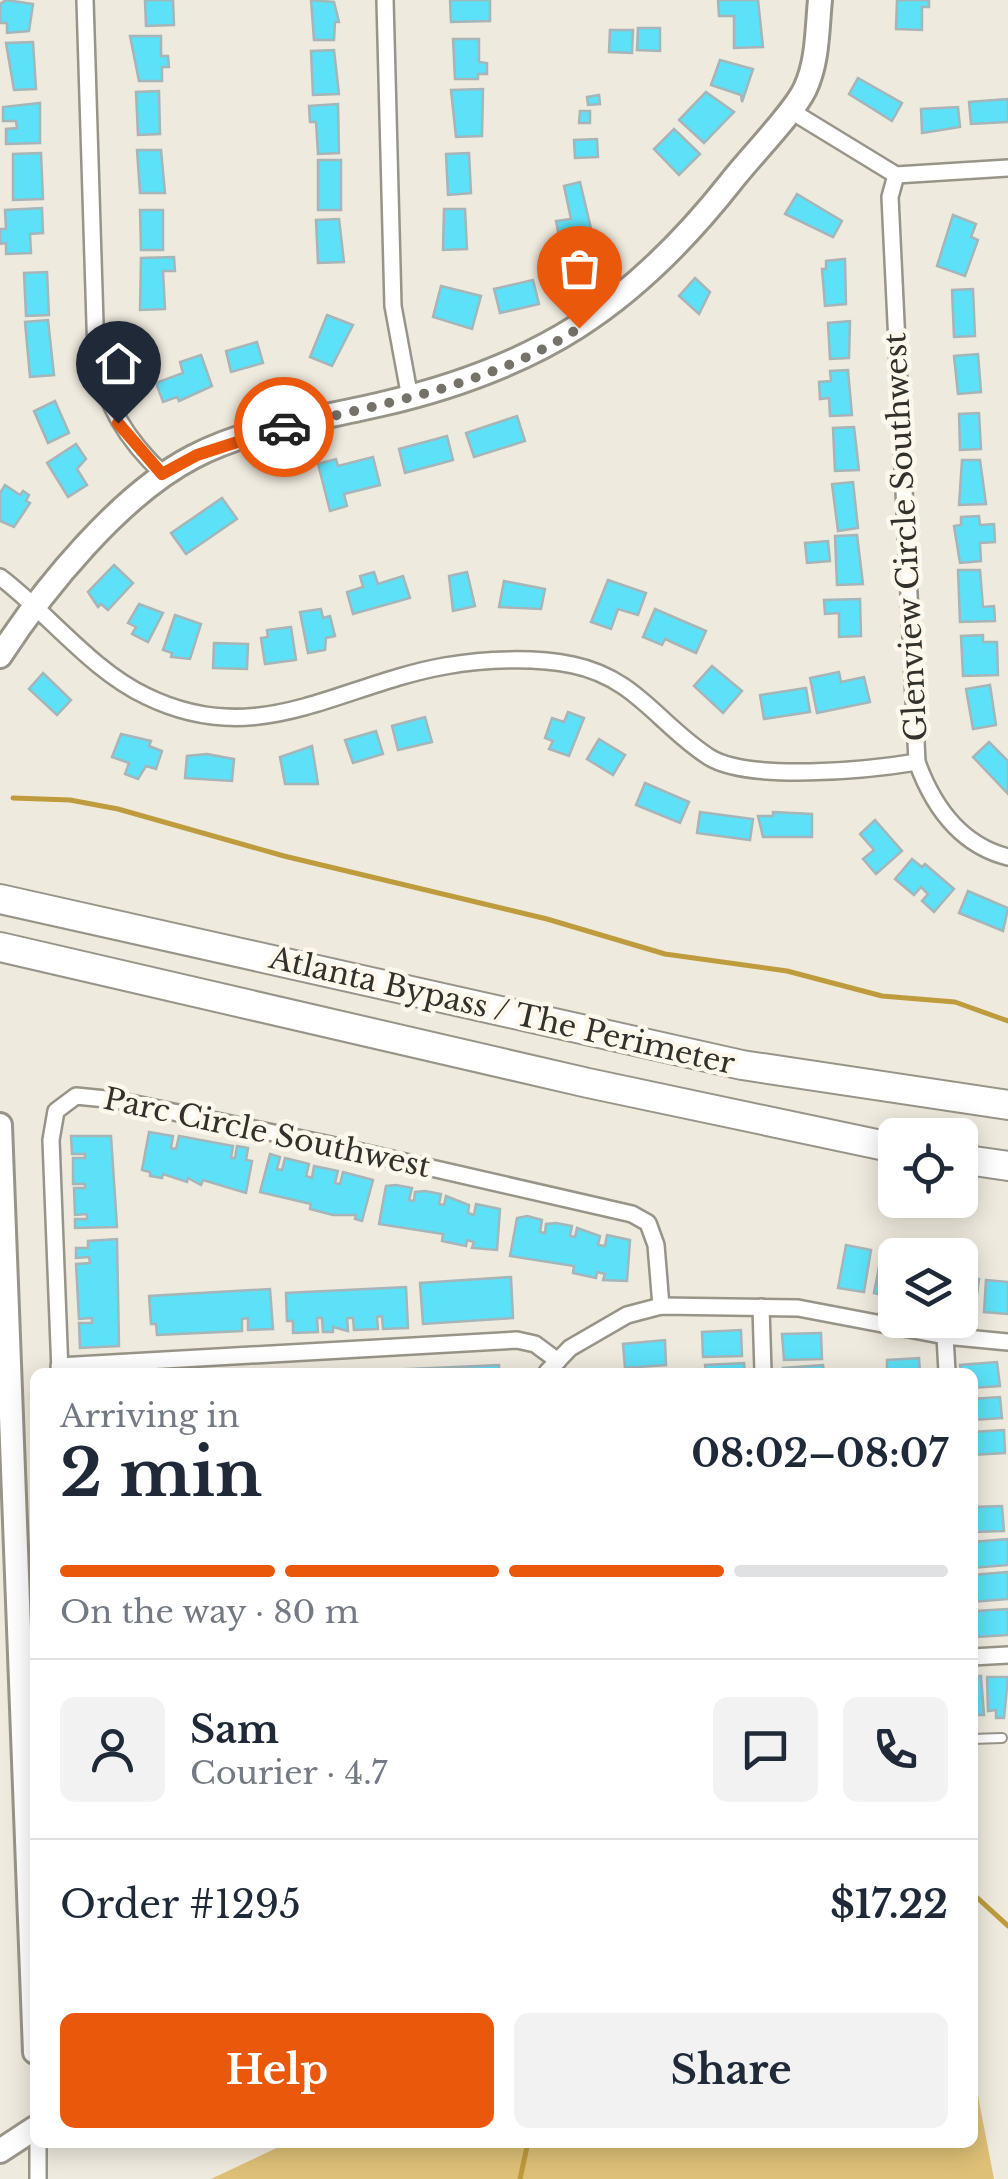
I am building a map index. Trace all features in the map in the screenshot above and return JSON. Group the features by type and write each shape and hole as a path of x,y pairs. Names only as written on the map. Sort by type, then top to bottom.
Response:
{"highway":[{"name":"Atlanta Bypass / The Perimeter","path":"0,898 742,1065 1008,1105"},
{"name":"Atlanta Bypass / The Perimeter","path":"0,948 569,1079 878,1144"},
{"path":"978,1162 1008,1166"}],"street":[{"path":"86,0 96,356 103,390 118,423 162,474"},
{"path":"384,0 393,306 410,398"},
{"path":"0,656 84,550 162,474 197,455 254,434 410,398 521,360 598,316 693,229 804,92 815,62 820,0"},
{"path":"788,109 896,175 1008,168"},
{"name":"Glenview Circle Southwest","path":"896,175 890,197 918,762 928,790 945,817 968,839 1008,857"},
{"path":"0,578 37,605 126,686 179,711 255,719 303,710 446,666 538,662 574,666 621,680 711,758 748,771 772,775 918,762"},
{"name":"Parc Circle Southwest","path":"59,1368 51,1140 56,1111 76,1096 116,1100 330,1145 632,1214 648,1223 656,1245 661,1306"},
{"path":"0,1125 5,1308 25,1537 30,1802"},
{"path":"75,1368 517,1340 536,1344 553,1367 570,1348 628,1315 661,1306 831,1313 878,1322"},
{"path":"760,1308 764,1368"},
{"path":"945,1338 947,1368"},
{"path":"966,1338 1008,1342"},
{"path":"978,1657 1008,1655"},
{"path":"0,2151 30,2131"},
{"path":"38,2148 38,2179"}],"lane":[{"path":"978,1739 1002,1738"}],"shaded area":[{"path":"978,2096 994,2179 211,2179 276,2148 978,2148"}],"building":[{"path":"6,0 33,4 29,31 7,33 7,23 0,23 0,4"},
{"path":"145,0 173,0 174,25 146,26"},
{"path":"311,0 334,2 339,22 335,22 334,40 314,40"},
{"path":"450,0 490,0 490,21 451,22"},
{"path":"718,0 758,0 763,47 734,48 734,16 719,16"},
{"path":"897,0 929,0 929,7 922,7 922,30 896,29"},
{"path":"638,28 660,28 660,51 637,50"},
{"path":"610,30 633,30 632,53 609,52"},
{"path":"130,36 161,36 161,56 168,56 169,67 162,67 162,81 139,81"},
{"path":"453,39 479,39 479,62 487,63 487,74 478,74 478,79 455,79"},
{"path":"33,42 36,89 14,90 6,43"},
{"path":"334,50 339,94 313,95 311,51"},
{"path":"720,60 753,69 742,102 741,95 711,85"},
{"path":"858,78 902,103 892,121 849,94"},
{"path":"483,89 482,136 456,137 451,90"},
{"path":"159,91 160,134 138,135 136,92"},
{"path":"706,92 734,112 704,143 679,120"},
{"path":"599,95 600,104 588,105 587,97"},
{"path":"1008,99 1008,122 971,124 969,102"},
{"path":"40,103 40,143 6,144 6,129 17,128 16,121 3,121 3,107"},
{"path":"338,104 339,153 318,154 316,122 310,122 309,106"},
{"path":"958,107 960,127 922,133 921,109"},
{"path":"580,111 590,111 590,123 579,123"},
{"path":"674,129 700,154 679,175 654,149"},
{"path":"597,139 598,157 575,158 574,140"},
{"path":"137,150 161,150 165,193 140,193"},
{"path":"41,153 43,199 13,200 13,154"},
{"path":"469,153 471,193 448,195 446,154"},
{"path":"318,160 341,160 341,210 318,210"},
{"path":"580,182 593,237 576,240 575,233 559,236 556,221 571,219 564,186"},
{"path":"797,194 842,221 833,237 785,214"},
{"path":"42,208 43,233 30,234 31,253 6,254 6,243 0,244 0,229 6,229 5,210"},
{"path":"444,209 465,209 467,249 443,250"},
{"path":"140,210 163,210 163,250 141,250"},
{"path":"953,215 976,224 971,237 978,240 965,276 937,266"},
{"path":"339,219 344,262 318,263 316,220"},
{"path":"174,257 175,271 163,271 165,309 140,310 141,258"},
{"path":"845,259 846,304 825,306 822,269 826,269 826,261"},
{"path":"47,272 49,315 26,316 24,273"},
{"path":"695,278 710,292 699,314 679,296"},
{"path":"533,280 539,304 500,313 494,289"},
{"path":"441,286 481,296 472,329 433,317"},
{"path":"973,289 975,336 954,337 952,290"},
{"path":"327,315 353,325 332,366 310,357"},
{"path":"48,320 54,375 30,377 25,322"},
{"path":"850,321 849,358 830,359 828,323"},
{"path":"257,342 263,363 231,372 226,351"},
{"path":"978,354 981,392 958,394 954,356"},
{"path":"201,355 212,386 179,401 177,397 163,402 156,383 183,373 180,362"},
{"path":"848,370 852,415 830,416 829,398 820,399 819,382 831,381 830,371"},
{"path":"55,401 69,433 48,443 34,411"},
{"path":"979,413 981,449 960,450 959,414"},
{"path":"517,416 525,441 474,457 466,433"},
{"path":"854,427 859,470 835,471 833,428"},
{"path":"447,436 453,460 405,473 399,449"},
{"path":"76,444 86,459 77,469 87,485 68,497 47,463"},
{"path":"373,457 380,485 344,494 347,506 330,511 318,464 336,459 338,466"},
{"path":"962,460 980,460 986,504 959,505"},
{"path":"853,482 858,528 838,531 832,484"},
{"path":"5,485 20,495 23,491 29,495 26,501 30,503 14,527 0,521 0,493"},
{"path":"222,498 237,519 186,554 171,533"},
{"path":"979,516 980,525 994,524 995,542 980,543 981,561 960,563 954,526 961,525 961,517"},
{"path":"857,535 863,584 837,585 835,536"},
{"path":"828,541 830,561 807,563 805,543"},
{"path":"114,565 133,583 108,610 101,604 98,607 88,592"},
{"path":"958,570 980,570 983,607 994,606 995,621 960,622"},
{"path":"374,572 378,584 403,576 410,598 353,614 347,592 363,587 360,576"},
{"path":"467,572 475,606 453,611 449,576"},
{"path":"608,580 646,593 638,615 618,609 611,629 591,622"},
{"path":"504,581 545,589 541,609 499,607"},
{"path":"860,599 861,636 839,637 839,613 825,614 824,600"},
{"path":"139,604 163,613 148,642 132,634 136,627 128,623"},
{"path":"321,609 323,618 330,616 335,636 326,638 325,650 308,653 300,612"},
{"path":"655,609 706,631 696,653 665,639 662,645 643,637"},
{"path":"175,615 201,624 190,659 171,657 172,653 163,650"},
{"path":"291,627 296,660 265,664 261,638 268,637 267,630"},
{"path":"983,635 983,642 997,642 998,675 963,676 961,636"},
{"path":"214,643 248,644 247,669 213,668"},
{"path":"712,666 742,691 723,713 694,686"},
{"path":"839,672 841,682 864,677 870,702 817,713 810,678"},
{"path":"43,673 71,700 57,715 29,689"},
{"path":"990,685 996,725 973,729 966,689"},
{"path":"806,688 810,712 764,719 760,695"},
{"path":"568,712 584,718 569,756 549,749 553,741 545,738 552,718 564,722"},
{"path":"425,717 432,742 398,750 392,726"},
{"path":"376,731 383,754 353,763 345,740"},
{"path":"121,734 151,741 149,746 162,751 156,769 146,766 138,779 125,774 129,763 112,757"},
{"path":"599,739 625,755 613,775 587,759"},
{"path":"989,742 1008,761 1008,794 973,757"},
{"path":"312,746 318,784 285,784 280,757"},
{"path":"207,754 234,759 232,781 185,778 187,756"},
{"path":"645,783 689,802 680,823 636,805"},
{"path":"700,812 753,819 750,840 697,833"},
{"path":"773,812 812,814 812,837 763,837 758,816 773,816"},
{"path":"875,820 902,851 876,874 863,859 874,850 860,834"},
{"path":"912,859 922,867 925,864 954,889 934,912 922,901 928,894 921,887 914,895 895,879"},
{"path":"968,891 1008,908 1003,931 959,913"},
{"path":"149,1132 173,1136 171,1148 176,1149 179,1136 233,1146 231,1158 235,1158 237,1146 248,1148 246,1160 252,1161 246,1193 203,1180 201,1185 188,1178 187,1182 163,1174 162,1178 150,1176 150,1172 142,1170"},
{"path":"71,1136 111,1136 117,1227 75,1228 75,1219 87,1219 87,1214 75,1215 74,1188 85,1188 85,1184 73,1184 73,1158 85,1158 85,1154 72,1154"},
{"path":"270,1154 280,1157 277,1169 282,1170 285,1158 309,1164 306,1176 312,1178 314,1166 338,1171 335,1183 340,1184 343,1172 373,1180 362,1221 355,1219 356,1215 333,1215 310,1209 311,1204 260,1192"},
{"path":"386,1186 412,1188 409,1200 414,1201 415,1192 441,1194 439,1204 444,1205 446,1196 469,1205 468,1213 474,1215 476,1204 500,1209 497,1250 472,1248 474,1242 467,1240 466,1246 442,1241 443,1234 379,1224"},
{"path":"517,1218 542,1220 540,1232 545,1233 546,1224 556,1223 572,1226 570,1236 575,1237 577,1228 600,1236 598,1245 605,1246 607,1235 630,1240 627,1281 603,1280 605,1274 597,1272 596,1278 573,1273 574,1266 510,1256"},
{"path":"117,1239 119,1346 80,1348 79,1323 92,1323 92,1318 79,1319 76,1264 90,1263 89,1257 76,1258 76,1248 88,1248 88,1241"},
{"path":"846,1245 871,1250 864,1292 838,1288"},
{"path":"511,1277 513,1318 423,1324 420,1283"},
{"path":"986,1280 1008,1282 1008,1314 984,1312"},
{"path":"406,1287 408,1328 383,1329 382,1316 377,1317 378,1329 354,1330 353,1318 347,1318 348,1331 333,1327 333,1332 323,1332 322,1318 317,1318 318,1332 293,1333 293,1321 287,1321 286,1293"},
{"path":"270,1289 273,1329 248,1330 248,1318 242,1319 242,1331 157,1335 156,1324 151,1324 149,1296"},
{"path":"741,1330 742,1356 703,1357 702,1332"},
{"path":"821,1333 822,1359 784,1360 782,1334"},
{"path":"665,1340 666,1365 625,1368 623,1344"},
{"path":"919,1358 920,1368 887,1368 887,1360"},
{"path":"997,1362 1000,1386 978,1388 978,1368 960,1365"},
{"path":"744,1363 745,1368 705,1368 705,1365"},
{"path":"499,1365 499,1368 432,1368"},
{"path":"1000,1397 1002,1418 978,1420 978,1399"},
{"path":"1004,1430 1005,1453 978,1455 978,1432"},
{"path":"1002,1506 1004,1531 978,1532 978,1507"},
{"path":"1008,1539 1008,1565 978,1568 978,1542"},
{"path":"1008,1572 1008,1599 978,1602 978,1574"},
{"path":"1008,1609 1008,1635 978,1637 978,1611"},
{"path":"981,1676 984,1715 978,1715"},
{"path":"987,1677 1008,1677 1004,1718 996,1718 996,1710 988,1711"}],"waterway":[{"path":"13,798 70,800 118,809 284,856 547,919 665,954 787,971 882,996 955,1002 1008,1021"},
{"path":"978,1898 1008,1926"},
{"path":"520,2179 527,2148"}],"way so far":[{"path":"284,427 410,398 521,360 579,328"}],"route":[{"path":"118,423 137,450 162,474 197,455 284,427"}]}
